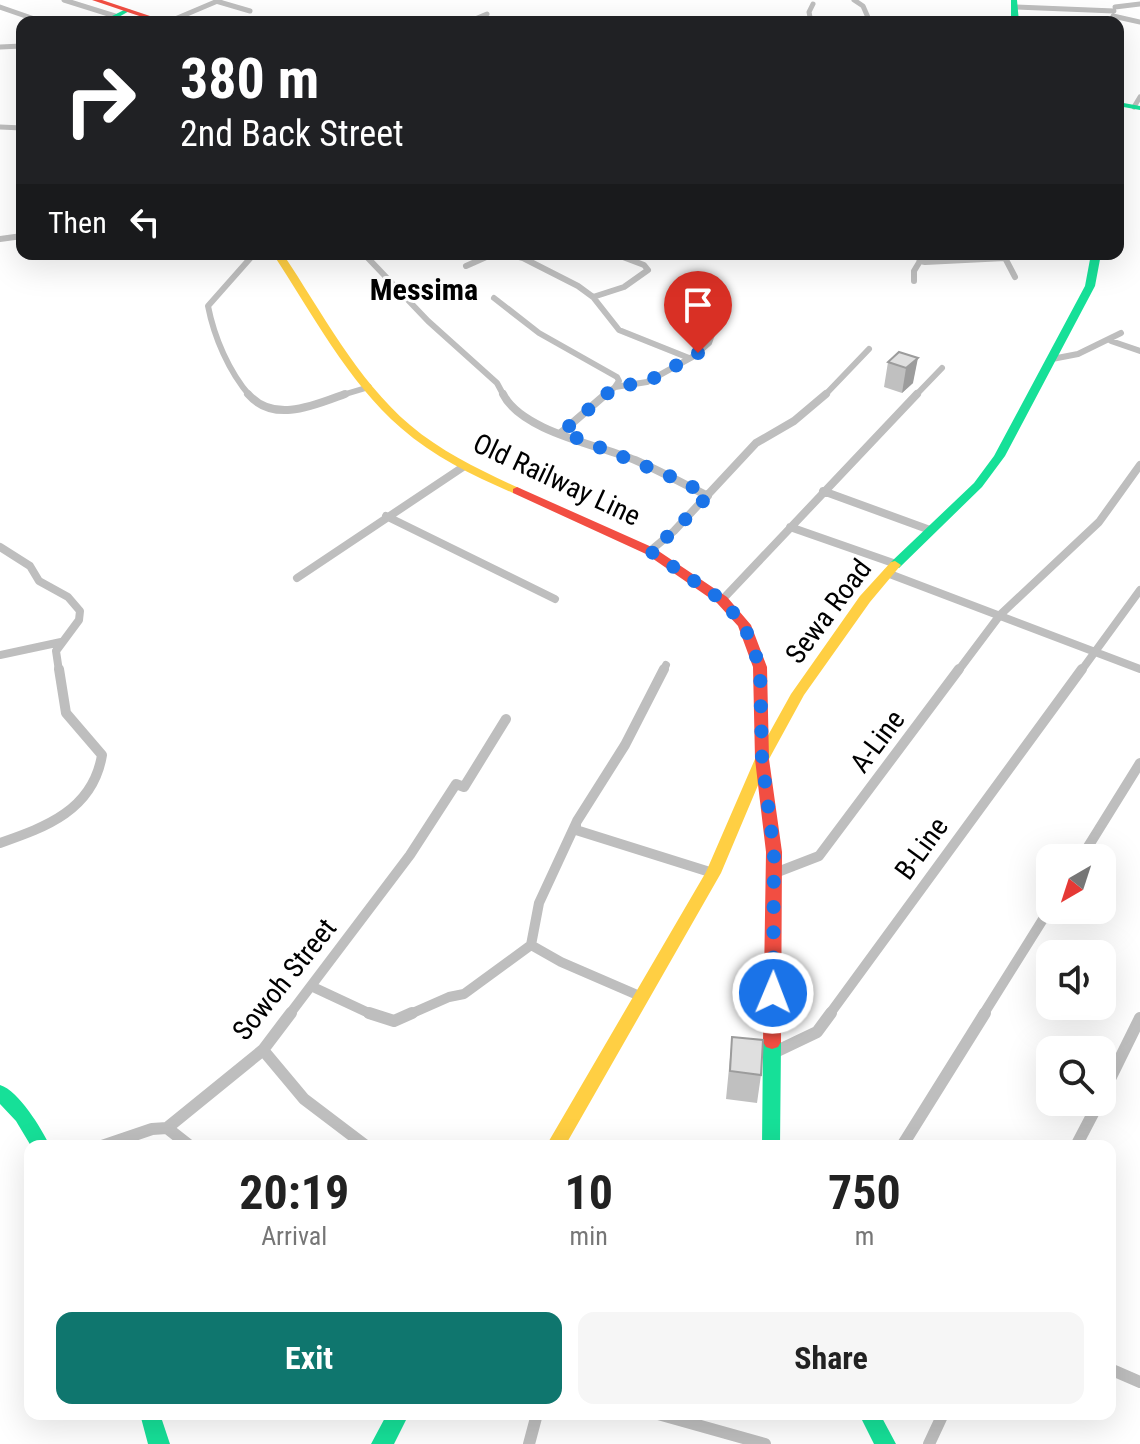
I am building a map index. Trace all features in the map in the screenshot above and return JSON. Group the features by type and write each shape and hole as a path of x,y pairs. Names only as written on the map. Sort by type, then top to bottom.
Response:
{"main road":[{"path":"95,0 116,16"},
{"name":"Old Railway Line","path":"282,260 369,387 392,414 463,467 650,551 722,600 744,625 760,667 762,759 775,873 771,1140"},
{"name":"Sewa Road","path":"559,1140 713,873 762,759 798,694 841,629 891,569 957,507 988,472 1090,286 1095,260"},
{"path":"0,1092 22,1116 37,1140"},
{"path":"152,1420 159,1444"},
{"path":"382,1444 396,1420"},
{"path":"872,1420 885,1444"}],"street":[{"path":"64,0 116,16"},
{"path":"180,16 217,0 250,11"},
{"path":"854,0 863,6 867,16"},
{"path":"1114,14 1119,0"},
{"path":"810,16 813,4"},
{"path":"1015,10 1114,14 1140,4"},
{"path":"0,7 26,16"},
{"path":"482,16 487,14"},
{"path":"249,260 208,306 237,383 264,410 284,411 369,387"},
{"path":"370,260 428,321 497,383 506,401 535,424 684,482 708,496"},
{"path":"466,266 480,260"},
{"path":"527,260 593,297 619,330 689,358"},
{"path":"593,297 624,287 648,270 631,260"},
{"path":"914,281 917,260"},
{"path":"1006,260 1015,277"},
{"path":"494,298 539,333 617,377 619,381 615,387 562,432"},
{"path":"615,387 647,382 689,358 709,343 715,326"},
{"path":"1052,359 1078,354 1111,341 1121,333"},
{"path":"1111,341 1140,351"},
{"path":"650,551 674,531 764,436 784,428 823,396 869,349"},
{"path":"722,600 942,368"},
{"name":"A-Line","path":"775,873 819,856 1000,615 1099,522 1140,465"},
{"path":"297,578 463,467"},
{"path":"823,491 930,530"},
{"path":"386,516 555,599"},
{"path":"790,527 1000,615 1140,669"},
{"path":"0,547 30,566 39,581 68,597 80,611 79,620 56,651 66,713 102,755 101,764 88,790 66,818 0,843"},
{"name":"B-Line","path":"772,1053 817,1032 1140,590"},
{"path":"0,655 61,642"},
{"path":"313,987 382,1019 394,1021 449,997 464,994 531,945 539,903 577,821 625,745 666,665"},
{"name":"Sowoh Street","path":"120,1140 152,1129 167,1128 263,1050 313,987 441,810 456,784 464,787 506,719"},
{"path":"1090,844 1140,763"},
{"path":"577,821 576,830 713,873"},
{"path":"906,1140 1040,924"},
{"path":"531,945 561,962 642,997"},
{"path":"1116,1067 1140,1018"},
{"path":"263,1050 304,1099 358,1140"},
{"path":"1079,1140 1092,1116"},
{"path":"167,1128 182,1140"},
{"path":"1116,1372 1140,1382"},
{"path":"529,1444 535,1420"},
{"path":"679,1420 765,1444"},
{"path":"929,1444 940,1420"}],"building":[{"path":"899,352 918,358 906,368 888,362"},
{"path":"732,1037 763,1040 761,1075 730,1071"}],"traffic: fast":[{"path":"1014,0 1015,16"},
{"path":"116,16 128,10"},
{"path":"1124,105 1140,108"},
{"path":"895,565 978,485 999,456 1090,286 1095,260"},
{"path":"771,1140 772,1042"},
{"path":"0,1092 22,1116 37,1140"},
{"path":"152,1420 159,1444"},
{"path":"382,1444 396,1420"},
{"path":"872,1420 885,1444"}],"traffic: slow":[{"path":"282,260 346,358 392,414 435,448 517,491"},
{"path":"558,1140 713,873 762,759 798,694 865,599 895,565"}],"traffic: jam":[{"path":"95,0 145,16"},
{"path":"517,491 650,551 722,600 744,625 760,667 762,759 774,852 772,1042"}],"district":[{"name":"Messima","path":"424,290"}],"route":[{"path":"698,353 647,382 615,387 572,420 562,432 634,460 708,496 650,551 722,600 744,625 760,667 762,759 774,852 773,993"}]}
